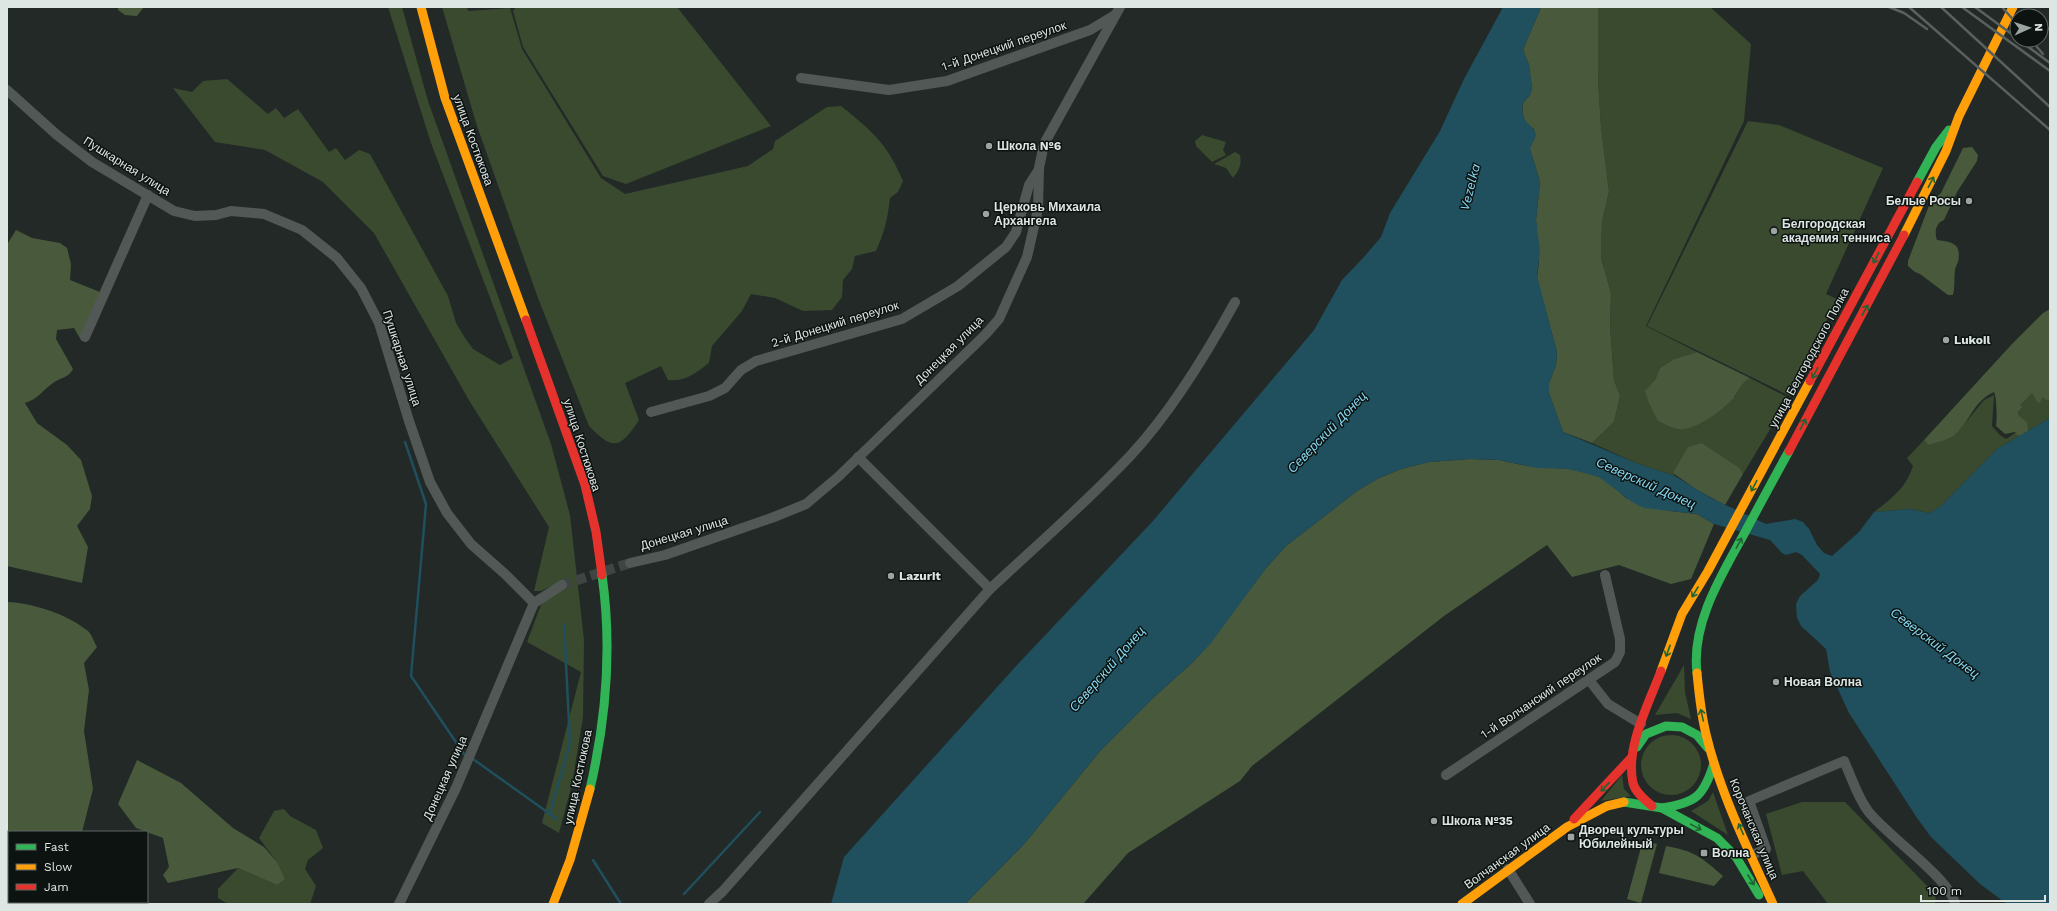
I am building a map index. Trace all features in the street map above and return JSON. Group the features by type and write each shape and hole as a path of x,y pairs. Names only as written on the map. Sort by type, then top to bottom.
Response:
{"main road":[{"name":"улица Костюкова","path":"421,7 445,96 569,440 596,530 603,583 606,638 606,678 602,718 590,791 572,856 553,904"},
{"name":"улица Белгородского Полка","path":"1711,752 1698,695 1695,651 1700,626 1720,578 1884,274 1946,151 1959,116 2013,7"},
{"name":"улица Белгородского Полка","path":"1633,755 1641,724 1682,614 1708,571 1936,147 1959,116"},
{"path":"1641,724 1682,727 1697,735 1711,752 1714,764 1704,791 1696,800 1682,805 1662,808"},
{"path":"1567,827 1633,755 1646,734 1666,726"},
{"path":"1633,755 1632,784 1642,797 1652,806"},
{"name":"Корочанская улица","path":"1714,764 1772,904"},
{"path":"1567,827 1607,806 1624,802 1662,808 1717,838 1736,857 1753,882 1763,904"},
{"name":"Волчанская улица","path":"1462,904 1567,827"}],"street":[{"name":"1-й Донецкий переулок","path":"800,78 889,90 947,81 1083,32 1118,10"},
{"name":"Донецкая улица","path":"630,563 665,555 774,517 806,504 838,477 985,335 999,319 1027,257 1034,233 1038,209 1039,168 1044,144 1118,10"},
{"name":"Пушкарная улица","path":"7,90 57,135 92,162 174,211 195,216 216,215 231,211 264,214 302,230 337,258 362,288 379,323 409,421 428,475 447,513 471,544 505,574 534,603"},
{"name":"2-й Донецкий переулок","path":"651,412 709,396 725,388 740,370 756,361 902,319 958,286 1006,247 1016,232 1030,185 1039,168"},
{"path":"85,337 148,195"},
{"path":"709,904 723,891 990,589 1131,455 1167,411 1221,328 1235,302"},
{"path":"858,457 990,589"},
{"name":"1-й Волчанский переулок","path":"1446,774 1615,662 1620,652 1620,638 1605,575"},
{"path":"534,603 562,585"},
{"name":"Донецкая улица","path":"399,904 456,788 534,603"},
{"path":"1589,680 1608,704 1641,724"},
{"path":"1752,855 1766,849 1749,801 1844,761 1859,798 1867,811 1946,887 1955,904"},
{"path":"1508,870 1530,904"}],"green space":[{"path":"118,7 144,7 137,16 125,15 118,10"},
{"path":"388,7 402,7 428,101 551,444 570,515 584,640 583,717 572,784 559,833 542,823 581,672 527,642 542,602 567,588 564,580 541,591 534,591 549,527 470,402 374,233 323,182 265,150 215,142 173,88 192,92 203,81 227,79 268,114 276,108 284,118 298,109 329,152 336,148 345,160 359,150 370,154 448,296 456,323 465,338 473,349 500,365 513,358 431,143"},
{"path":"442,7 467,7 468,11 510,8 522,49 601,178 625,194 748,166 773,149 775,141 827,107 841,106 862,123 885,147 903,181 898,192 890,198 885,225 876,251 855,256 852,269 843,280 842,297 832,310 803,311 775,298 751,294 742,311 712,346 709,363 700,370 680,380 668,380 661,366 625,383 639,420 627,437 621,441 610,443 604,440 589,426 538,298 477,126"},
{"path":"516,7 677,7 771,126 626,184 603,176 523,47 513,11"},
{"path":"1541,7 1598,7 1598,78 1601,127 1609,192 1602,221 1601,258 1611,293 1610,326 1614,380 1620,396 1614,422 1592,443 1563,432 1549,393 1549,383 1556,365 1557,352 1537,278 1539,262 1536,220 1540,182 1530,149 1530,145 1535,138 1534,129 1524,118 1522,111 1523,103 1530,95 1532,88 1529,65 1523,50"},
{"path":"1598,7 1710,7 1751,44 1744,121 1646,326 1697,352 1674,359 1660,368 1655,380 1735,397 1742,382 1750,378 1789,398 1743,474 1740,468 1702,443 1673,473 1675,476 1636,463 1592,443 1614,422 1620,396 1614,380 1610,326 1611,293 1601,258 1602,221 1609,192 1601,127 1598,78"},
{"name":"Белгородская академия тенниса","path":"1748,121 1779,125 1883,168 1826,294 1837,299 1790,396 1647,326"},
{"path":"1202,135 1226,142 1223,150 1226,155 1212,162 1196,146 1195,141"},
{"path":"1972,147 1978,155 1977,161 1957,192 1944,220 1937,226 1936,231 1937,240 1955,245 1959,251 1958,262 1955,269 1953,295 1948,295 1920,274 1915,272 1908,266 1908,261 1930,203 1941,193 1963,148"},
{"path":"1235,152 1240,155 1241,161 1233,178 1226,168 1214,164"},
{"path":"16,230 32,238 60,243 67,248 71,264 70,280 100,292 81,340 74,328 57,330 56,339 73,369 71,372 25,403 37,423 67,445 81,460 92,496 90,509 77,526 88,547 82,583 7,566 7,239 8,243"},
{"path":"2050,309 2050,399 2046,400 2042,397 2041,401 2038,403 2032,393 2020,405 2022,407 2018,412 2019,416 2027,422 2028,430 2025,436 2017,435 2015,432 2005,434 1996,426 1997,414 1994,392 1977,405 1957,433 1947,439 1928,445 1924,440 2012,344 2043,313"},
{"path":"1697,352 1750,378 1743,384 1735,396 1724,407 1709,418 1685,429 1670,427 1658,421 1645,391 1655,380 1660,368 1674,359"},
{"path":"2030,391 2050,396 2050,418 1997,449 1941,506 1930,513 1909,509 1874,512 1892,498 1902,487 1913,466 1907,458 1924,440 1928,445 1956,434 1984,400 1994,395 1992,426 2006,439 2027,425 2018,418 2019,406"},
{"path":"1702,443 1740,468 1743,474 1725,505 1697,490 1673,473 1688,447"},
{"path":"1470,459 1499,460 1527,466 1569,469 1587,473 1610,483 1626,498 1670,511 1697,514 1714,524 1691,579 1671,584 1619,565 1572,577 1547,545 1444,616 1252,766 1240,781 1128,853 1083,904 965,904 1025,843 1100,751 1153,698 1193,662 1210,643 1266,568 1286,546 1357,491 1377,479 1401,469 1429,462"},
{"path":"7,602 39,607 70,619 88,631 97,647 84,663 89,690 84,731 93,789 82,831 8,831 8,903 63,904 7,904"},
{"path":"1684,665 1685,692 1691,719 1677,713 1655,715"},
{"path":"1671,735 1688,740 1696,748 1701,765 1696,782 1688,790 1671,795 1654,790 1646,782 1641,765 1646,748 1654,740"},
{"path":"137,760 181,783 233,828 264,847 277,862 285,879 277,885 238,868 168,883 163,875 169,867 163,838 148,832 148,831 136,828 118,804"},
{"path":"1622,775 1624,789 1631,796 1601,801"},
{"path":"1713,792 1728,835 1691,811 1708,801"},
{"path":"1802,802 1845,802 1936,895 1935,904 1828,904 1803,871 1782,875 1766,814"},
{"path":"284,809 290,816 316,830 323,848 308,860 305,869 316,886 310,904 228,904 218,898 218,889 238,868 277,885 277,862 259,838 274,811"},
{"path":"1643,840 1657,844 1641,903 1627,899"},
{"path":"1666,846 1684,850 1697,856 1723,876 1714,886 1659,873"}],"water":[{"path":"1503,7 1541,7 1523,50 1529,65 1532,88 1530,95 1523,103 1522,110 1525,119 1536,135 1530,149 1540,182 1536,220 1540,251 1537,276 1557,352 1556,365 1549,383 1549,393 1563,432 1636,463 1675,476 1711,498 1766,524 1795,519 1803,522 1809,529 1817,545 1824,553 1832,556 1859,532 1874,512 1909,509 1930,513 1941,506 1997,449 2050,418 2050,904 2007,904 1980,884 1931,837 1917,818 1849,713 1830,672 1826,649 1801,626 1797,618 1796,604 1800,596 1818,580 1820,574 1802,555 1796,552 1786,555 1782,553 1770,540 1714,524 1697,514 1644,508 1632,502 1599,477 1569,469 1537,468 1499,460 1470,459 1429,462 1401,469 1377,479 1357,491 1286,546 1266,568 1211,643 1100,751 1025,843 965,904 831,904 844,857 1017,665 1152,522 1314,330 1342,280 1381,237 1390,213 1440,131 1464,79"}],"waterway":[{"path":"405,442 426,504 411,676 464,754"},
{"path":"550,813 570,743 564,624"},
{"path":"473,759 557,819"},
{"path":"684,894 760,812"},
{"path":"593,860 621,904"}],"tunnel":[{"path":"562,585 630,563"}],"railway":[{"path":"1889,7 1904,13 1927,29"},
{"path":"1909,7 2050,130"},
{"path":"1941,7 2050,107"},
{"path":"1962,7 2050,71"},
{"path":"1975,7 2009,32"},
{"path":"2002,7 2009,15"},
{"path":"2030,48 2050,63"},
{"path":"2038,48 2043,54"}],"traffic: fast":[{"path":"1917,182 1936,147 1949,130"},
{"path":"1697,673 1696,655 1703,619 1717,584 1789,451"},
{"path":"590,789 596,763 606,682 607,628 602,575"},
{"path":"1637,747 1646,734 1666,726 1682,727 1697,735 1708,748"},
{"path":"1662,808 1683,804 1697,796 1706,783 1714,763"},
{"path":"1624,802 1662,808 1717,838 1736,857 1759,895"}],"traffic: slow":[{"path":"421,7 445,98 526,320"},
{"path":"1904,235 1946,151 1959,116 2013,7"},
{"path":"1661,671 1682,614 1708,571 1810,381"},
{"path":"1697,673 1704,726 1719,778 1735,820 1773,904"},
{"path":"553,904 570,860 590,789"},
{"path":"1462,904 1567,827 1607,806 1624,802"}],"traffic: jam":[{"path":"1810,381 1917,182"},
{"path":"1789,451 1904,235"},
{"path":"526,320 585,485 596,532 602,575"},
{"path":"1652,806 1636,790 1633,783 1631,769 1635,741 1661,671"},
{"path":"1574,819 1631,758"}],"place":[{"name":"Школа №6","path":"989,146"},
{"name":"Белые Росы","path":"1969,201"},
{"name":"Церковь Михаила Архангела","path":"986,214"},
{"name":"Белгородская академия тенниса","path":"1774,231"},
{"name":"Lukoil","path":"1946,340"},
{"name":"Lazurit","path":"891,576"},
{"name":"Новая Волна","path":"1776,682"},
{"name":"Школа №35","path":"1434,821"},
{"name":"Дворец культуры Юбилейный","path":"1571,837"},
{"name":"Волна","path":"1704,853"}],"water label":[{"name":"Vezelka","path":"1470,187"},
{"name":"Северский Донец","path":"1327,432"},
{"name":"Северский Донец","path":"1646,483"},
{"name":"Северский Донец","path":"1935,643"},
{"name":"Северский Донец","path":"1107,669"}]}
